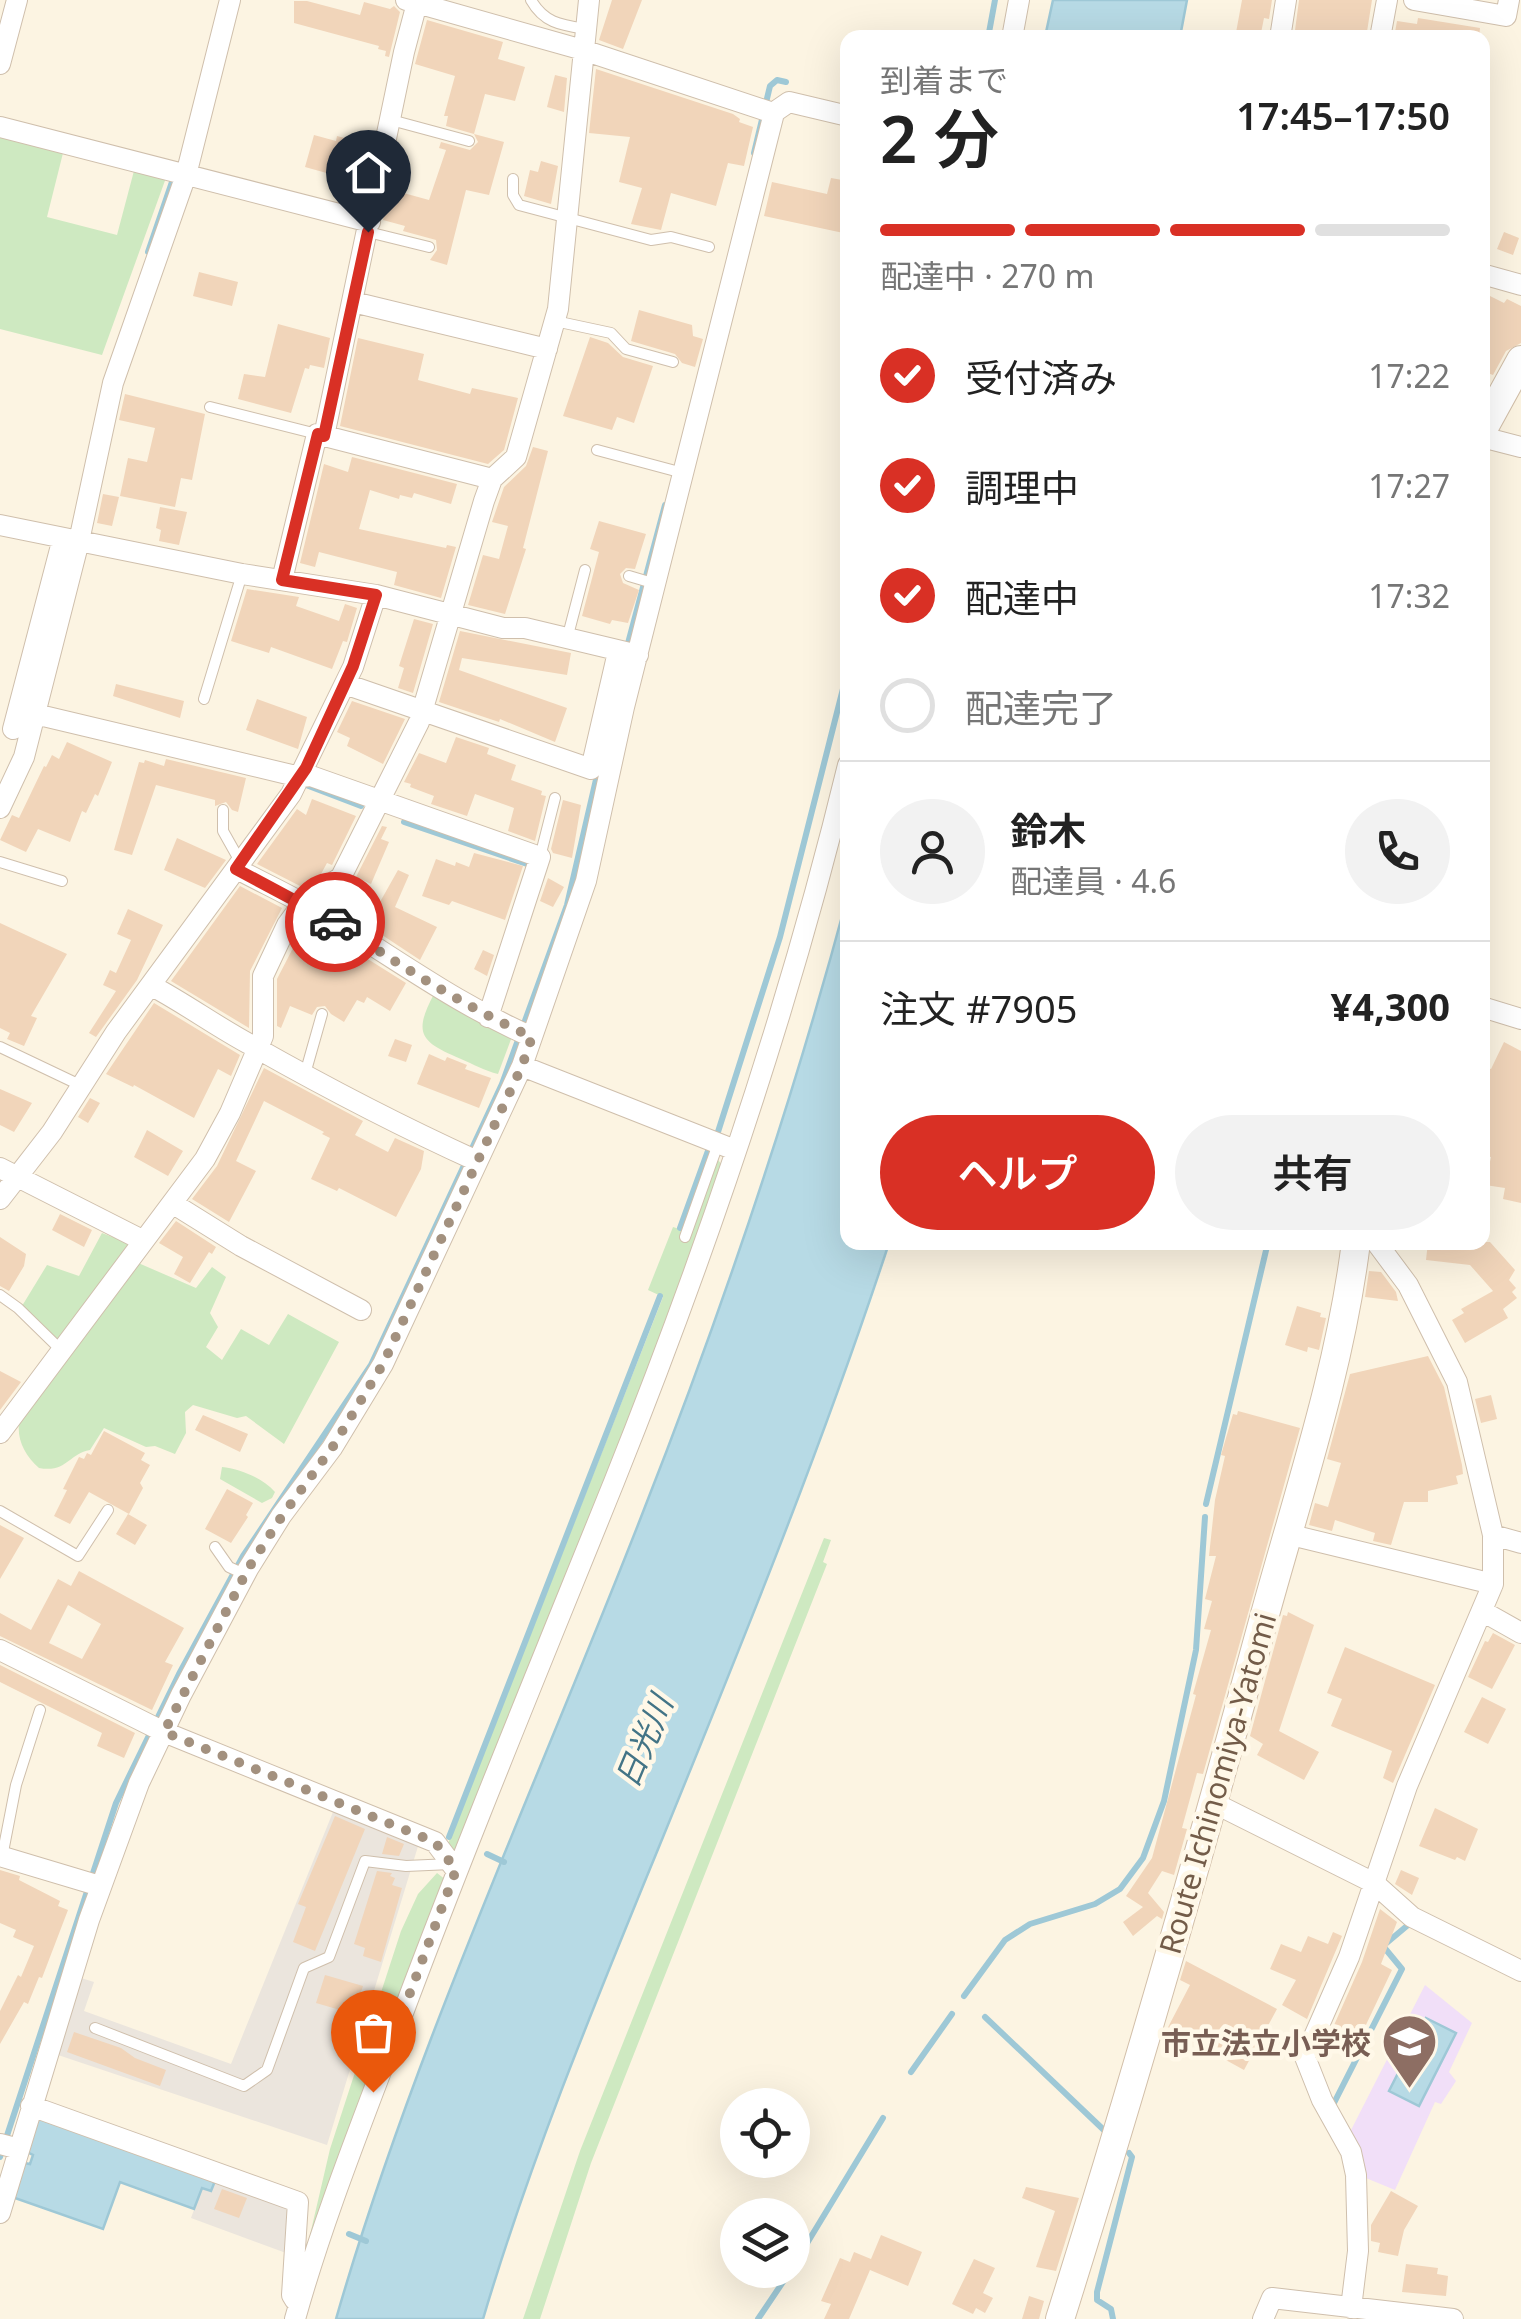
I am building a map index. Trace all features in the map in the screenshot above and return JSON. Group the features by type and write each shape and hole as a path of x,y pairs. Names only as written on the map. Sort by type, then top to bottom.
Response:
{"main road":[{"path":"1490,419 1521,360"},
{"name":"Route Ichinomiya-Yatomi","path":"1060,2319 1214,1802 1288,1534 1349,1303 1355,1250"}],"street":[{"path":"0,64 16,0"},
{"path":"12,728 71,540 113,384 186,175 230,0"},
{"path":"0,1433 205,1159 263,1036 263,976 287,925 303,903 341,877 422,711 492,480 516,457 554,321 569,220 589,0"},
{"path":"1013,30 1019,0"},
{"path":"1281,30 1286,0"},
{"path":"1381,30 1387,0"},
{"path":"1414,0 1506,16 1509,0"},
{"path":"282,580 353,302 412,2 584,39 766,111 789,102 840,114"},
{"path":"0,2213 11,2147 31,2106 92,1883 139,1783 158,1728 238,1571 332,1448 383,1364 470,1158 522,1066 525,1033 586,882 644,580 678,472 766,111"},
{"path":"0,126 369,227"},
{"path":"1490,276 1521,284"},
{"path":"353,302 547,349"},
{"path":"321,435 492,480"},
{"path":"1490,437 1521,447"},
{"path":"0,525 242,574 376,595 503,628 525,628 627,653"},
{"path":"0,808 24,757 71,540"},
{"path":"0,1199 9,1172 52,1132 116,1032 300,778 345,684 376,595"},
{"path":"345,684 592,769 627,653"},
{"path":"35,714 300,778 312,776 540,857 488,1017"},
{"path":"297,2313 454,1867 616,1478 824,865 840,798"},
{"path":"239,866 408,972 525,1033"},
{"path":"152,986 379,1116 470,1158"},
{"path":"1490,1009 1521,1019"},
{"path":"522,1066 726,1147"},
{"path":"9,1172 142,1240"},
{"path":"172,1203 241,1246 360,1310"},
{"path":"1351,2308 1358,2251 1356,2175 1351,2152 1322,2100 1305,2058 1349,1956 1407,1786 1492,1584 1493,1536 1457,1382 1408,1285 1382,1250"},
{"path":"1288,1534 1492,1584"},
{"path":"1493,1536 1521,1543"},
{"path":"1482,1611 1521,1633"},
{"path":"0,1650 158,1728 435,1842 454,1867"},
{"path":"1214,1802 1374,1883 1412,1918 1521,1970"},
{"path":"1,1857 92,1883"},
{"path":"31,2106 298,2202 292,2295 297,2313"},
{"path":"1263,2319 1272,2298 1453,2319"}],"lane":[{"path":"530,0 552,23 584,39"},
{"path":"390,120 468,141"},
{"path":"514,179 513,194 519,206 650,240 672,237 709,247"},
{"path":"369,227 429,247"},
{"path":"554,321 611,333 626,348 674,362"},
{"path":"210,407 321,435"},
{"path":"597,450 678,472"},
{"path":"567,638 585,570"},
{"path":"204,699 242,574"},
{"path":"540,857 556,798"},
{"path":"222,810 223,831 239,866"},
{"path":"0,862 62,881"},
{"path":"305,1074 322,1014"},
{"path":"0,1048 82,1086"},
{"path":"685,1237 726,1147"},
{"path":"0,1295 63,1352"},
{"path":"0,1511 78,1556 108,1510"},
{"path":"214,1547 238,1571"},
{"path":"1,1857 16,1785 40,1710"},
{"path":"95,2028 244,2086 266,2070 304,1968 329,1957 365,1861 454,1867"}],"shaded area":[{"path":"335,1807 419,1843 327,2145 55,2054 81,1978 94,1982 84,2011 231,2064"},
{"name":"市立法立小学校","path":"1425,1985 1472,2023 1449,2072 1456,2081 1441,2104 1435,2102 1395,2190 1361,2176 1349,2134"},
{"path":"215,2178 287,2204 286,2253 191,2218 202,2188"}],"green space":[{"path":"0,132 64,149 47,217 117,235 135,167 167,175 102,355 0,329"},
{"path":"434,994 513,1034 498,1074 448,1053 425,1036 423,1019"},
{"path":"718,1160 723,1166 612,1467 457,1852 450,1851 447,1846 663,1297 648,1290 673,1227 692,1233"},
{"path":"102,1233 128,1243 127,1254 61,1342 22,1306 47,1265 79,1276"},
{"path":"136,1262 196,1288 212,1267 226,1277 210,1313 218,1327 206,1347 222,1360 241,1329 269,1345 288,1314 339,1342 284,1444 246,1416 237,1418 193,1405 185,1412 186,1433 175,1454 155,1446 146,1447 104,1428 90,1450 62,1466 39,1468 30,1458 21,1441 19,1422"},
{"path":"222,1467 264,1482 275,1492 272,1498 262,1503 220,1479"},
{"path":"824,1538 831,1540 823,1562 827,1564 591,2163 540,2319 523,2319 580,2151"},
{"path":"437,1873 446,1880 303,2265 330,2149 401,1931 418,1894"}],"water":[{"path":"1053,0 1187,0 1181,30 1047,30"},
{"name":"日光川","path":"840,923 840,1250 887,1250 810,1468 567,2076 483,2319 336,2319 367,2218 440,2015 700,1361 779,1131"},
{"path":"1426,2018 1456,2033 1419,2106 1389,2091"},
{"path":"38,2118 215,2181 211,2191 202,2188 194,2209 120,2182 103,2229 12,2197 24,2163 30,2164 33,2155 27,2152"}],"building":[{"path":"612,0 642,0 623,49 599,40"},
{"path":"1242,0 1272,0 1269,19 1264,18 1262,30 1236,30"},
{"path":"1299,0 1372,0 1367,30 1295,30"},
{"path":"294,1 360,15 364,2 390,9 394,6 400,12 389,57 379,46 294,23"},
{"path":"1418,18 1480,28 1395,30 1397,21 1417,24"},
{"path":"427,20 503,42 498,59 525,67 515,101 485,94 474,134 446,126 448,116 444,116 455,76 415,64"},
{"path":"596,69 733,114 739,122 753,127 744,166 728,163 716,206 671,193 661,230 631,224 642,188 619,182 630,137 589,133"},
{"path":"555,75 567,78 564,112 547,107"},
{"path":"474,134 504,142 489,195 466,190 447,265 430,260 437,250 436,240 403,231 405,226 383,220 389,189 429,200 446,150 439,148 441,142 470,150 478,142"},
{"path":"314,135 371,145 364,176 349,174 348,179 305,167"},
{"path":"541,161 558,166 551,204 524,196 530,170 538,172"},
{"path":"831,178 840,180 840,232 764,216 772,182 827,194"},
{"path":"1504,232 1519,238 1513,255 1497,249"},
{"path":"199,272 238,282 232,306 193,296"},
{"path":"1490,296 1521,306 1521,343 1506,351 1493,375"},
{"path":"639,310 692,325 693,336 703,339 695,367 682,363 675,354 631,341"},
{"path":"278,324 330,338 324,368 305,368 291,413 238,399 244,374 265,377"},
{"path":"590,337 608,343 623,357 653,366 634,423 617,417 612,430 563,416"},
{"path":"358,338 424,354 418,380 470,394 472,388 518,398 504,450 488,464 340,426"},
{"path":"125,394 205,414 192,480 181,478 175,507 120,496 128,458 147,462 155,428 119,420"},
{"path":"533,447 548,451 523,548 526,549 505,614 468,605 483,555 499,559 508,526 492,522 504,487 526,466"},
{"path":"352,457 457,484 451,504 414,493 412,498 400,495 399,499 370,490 359,529 456,547 441,598 394,585 397,572 319,552 315,567 300,563 324,464 348,472"},
{"path":"103,494 119,497 112,526 97,523"},
{"path":"160,507 187,512 179,545 159,541 161,530 156,528"},
{"path":"599,521 646,534 635,569 626,568 620,574 623,583 639,590 628,623 612,620 610,624 582,616 599,552 590,549"},
{"path":"247,589 299,597 296,606 339,621 345,604 357,608 347,642 343,641 332,669 271,647 269,653 231,641"},
{"path":"414,619 433,624 413,693 398,688 404,668 399,666"},
{"path":"460,631 571,653 567,675 462,658 459,670 567,708 555,742 500,719 499,722 439,702"},
{"path":"116,684 184,701 180,718 113,696"},
{"path":"257,699 307,717 298,749 246,730"},
{"path":"352,701 405,719 383,764 347,746 350,738 337,732"},
{"path":"456,737 489,748 487,754 516,765 511,780 546,796 535,841 508,831 514,808 475,794 467,816 431,804 434,796 404,782 419,753 446,763"},
{"path":"67,742 112,762 98,796 95,794 86,813 82,811 70,842 38,829 26,852 0,840 12,815 19,818 44,766 52,755 59,759"},
{"path":"166,759 246,778 238,812 226,802 215,806 215,800 156,785 132,855 114,850 139,762 164,766"},
{"path":"312,799 356,816 332,865 327,863 321,874 302,887 257,864 297,809 306,815"},
{"path":"563,800 581,805 572,858 551,849"},
{"path":"382,826 387,827 381,839 389,842 371,884 356,877"},
{"path":"177,838 226,860 205,888 164,870"},
{"path":"474,853 523,866 505,920 452,901 449,905 422,896 436,859 469,867"},
{"path":"398,870 409,875 395,907 437,927 420,960 367,925"},
{"path":"548,878 564,887 553,907 540,901"},
{"path":"240,886 282,908 250,971 249,1028 171,981"},
{"path":"128,909 163,925 137,980 96,1037 89,1033 116,991 103,985 110,970 116,973 131,940 117,934"},
{"path":"307,921 406,983 390,1011 367,997 364,1003 357,1000 344,1022 325,1006 317,1007 312,1015 290,1006 281,1028 277,1026 277,979"},
{"path":"0,923 67,954 31,1016 37,1018 24,1046 7,1039 10,1033 0,1028"},
{"path":"483,950 494,955 487,976 474,969"},
{"path":"154,1003 240,1055 231,1076 218,1069 194,1118 106,1074"},
{"path":"395,1039 412,1045 406,1062 388,1056"},
{"path":"1504,1042 1521,1051 1521,1203 1503,1199 1505,1188 1490,1186 1491,1069"},
{"path":"429,1054 445,1061 447,1057 467,1065 465,1069 491,1078 479,1108 417,1084"},
{"path":"264,1068 363,1121 355,1135 388,1152 395,1138 424,1151 421,1169 396,1217 339,1188 337,1191 311,1179 330,1138 264,1101 236,1161 256,1171 229,1222 192,1199 217,1166"},
{"path":"0,1089 32,1103 14,1132 0,1125"},
{"path":"90,1098 100,1103 88,1123 78,1117"},
{"path":"147,1130 183,1151 168,1176 134,1157"},
{"path":"60,1214 92,1230 84,1247 52,1230"},
{"path":"176,1221 216,1247 190,1283 174,1274 183,1257 159,1243"},
{"path":"0,1237 26,1254 24,1266 9,1291 0,1286"},
{"path":"1490,1242 1515,1270 1509,1280 1516,1288 1512,1292 1517,1298 1503,1309 1508,1318 1465,1343 1452,1320 1464,1313 1461,1309 1493,1291 1470,1265 1426,1260 1427,1250 1490,1250"},
{"path":"1369,1271 1381,1272 1398,1301 1365,1297"},
{"path":"1297,1306 1326,1318 1319,1350 1308,1347 1307,1352 1285,1345"},
{"path":"1428,1356 1444,1387 1462,1465 1463,1474 1456,1476 1458,1484 1428,1491 1428,1502 1404,1502 1391,1545 1373,1541 1375,1533 1335,1520 1332,1531 1309,1525 1315,1503 1328,1507 1341,1463 1327,1459 1350,1374"},
{"path":"0,1371 21,1382 0,1410"},
{"path":"1491,1395 1497,1419 1481,1423 1475,1399"},
{"path":"1238,1411 1300,1428 1203,1774 1197,1773 1174,1875 1162,1871 1148,1893 1164,1912 1162,1919 1157,1916 1133,1936 1123,1922 1143,1907 1126,1896 1152,1858 1211,1630 1204,1629 1212,1601 1205,1599 1216,1556 1209,1556 1215,1500 1225,1456 1221,1455 1233,1414"},
{"path":"203,1415 248,1434 240,1452 195,1430"},
{"path":"104,1431 145,1453 141,1460 150,1465 140,1483 143,1488 129,1514 89,1492 70,1524 54,1516 67,1490 63,1489 79,1457 91,1455"},
{"path":"227,1489 253,1503 231,1543 205,1529"},
{"path":"128,1514 147,1525 135,1545 116,1534"},
{"path":"0,1525 24,1538 0,1579"},
{"path":"79,1571 184,1628 165,1662 173,1665 152,1710 0,1636 0,1613 31,1630 58,1579 71,1586","holes":["68,1605 101,1624 82,1659 49,1643"]},
{"path":"1288,1612 1314,1625 1279,1731 1319,1752 1304,1780 1257,1755 1263,1744 1250,1736 1283,1615"},
{"path":"1493,1633 1515,1645 1492,1689 1468,1677 1485,1641"},
{"path":"1345,1647 1435,1685 1393,1783 1383,1778 1392,1751 1331,1726 1342,1699 1327,1693"},
{"path":"0,1665 135,1733 124,1758 97,1746 102,1733 0,1682"},
{"path":"1482,1697 1506,1709 1488,1744 1464,1732"},
{"path":"1435,1808 1478,1829 1465,1861 1419,1846"},
{"path":"335,1816 365,1829 315,1951 293,1942 306,1907 298,1904"},
{"path":"387,1837 404,1844 399,1856 382,1854"},
{"path":"0,1870 20,1876 19,1880 60,1901 58,1906 68,1910 42,1978 39,1977 28,2004 24,2002 0,2044 0,2011 34,1946 13,1937 16,1930 0,1923"},
{"path":"1401,1870 1419,1878 1412,1895 1395,1884"},
{"path":"377,1871 392,1873 392,1885 402,1888 381,1962 363,1956 365,1948 354,1944"},
{"path":"1380,1909 1397,1922 1381,1964 1392,1970 1354,2050 1331,2039 1331,2032"},
{"path":"1333,1932 1342,1936 1307,2019 1282,2005 1296,1980 1270,1969 1281,1944 1301,1952 1308,1936 1328,1944"},
{"path":"1186,1961 1277,2009 1244,2070 1182,2036 1179,2043 1164,2035 1190,1985 1180,1980"},
{"path":"325,1975 363,1986 354,2014 316,2003"},
{"path":"74,2032 121,2048 166,2070 160,2086 67,2052"},
{"path":"1026,2187 1079,2198 1056,2271 1036,2267 1055,2211 1022,2198"},
{"path":"222,2189 247,2198 239,2218 214,2209"},
{"path":"1391,2191 1418,2206 1404,2230 1398,2256 1378,2252 1380,2243 1371,2241 1371,2225"},
{"path":"881,2235 922,2252 908,2286 870,2270 849,2319 824,2319 831,2304 821,2301 840,2258 850,2262 854,2252 871,2259"},
{"path":"974,2259 995,2268 983,2293 993,2298 985,2313 976,2308 973,2314 952,2304"},
{"path":"1406,2264 1438,2268 1437,2274 1448,2276 1446,2296 1402,2292"},
{"path":"1029,2296 1044,2301 1039,2319 1022,2319"}],"waterway":[{"path":"989,30 995,0"},
{"path":"754,153 770,86 777,80 786,82"},
{"path":"148,252 173,179"},
{"path":"627,647 665,505"},
{"path":"717,1135 780,937 840,701"},
{"path":"0,2157 116,1803 243,1556 371,1365 502,1084 567,905 598,771"},
{"path":"306,785 361,806"},
{"path":"404,822 527,864"},
{"path":"680,1228 709,1148"},
{"path":"1206,1504 1266,1250"},
{"path":"449,1837 660,1296"},
{"path":"964,1996 1005,1940 1030,1924 1095,1904 1120,1889 1143,1858 1164,1801 1196,1650 1205,1517"},
{"path":"487,1854 504,1862"},
{"path":"1334,2103 1402,1969 1383,1946 1408,1925"},
{"path":"911,2072 952,2014"},
{"path":"985,2017 1107,2133"},
{"path":"810,2238 883,2118"},
{"path":"1113,2319 1111,2309 1097,2300 1097,2292 1132,2157 1129,2153"},
{"path":"349,2234 366,2241"},
{"path":"758,2319 779,2288"}],"way so far":[{"path":"335,922 408,972 532,1037 383,1364 332,1448 248,1569 164,1732 435,1842 456,1870 373,2092"}],"place":[{"name":"市立法立小学校","path":"1410,2091"}],"route":[{"path":"335,922 236,869 306,768 353,666 376,595 282,580 318,434 324,436 368,232"}]}
